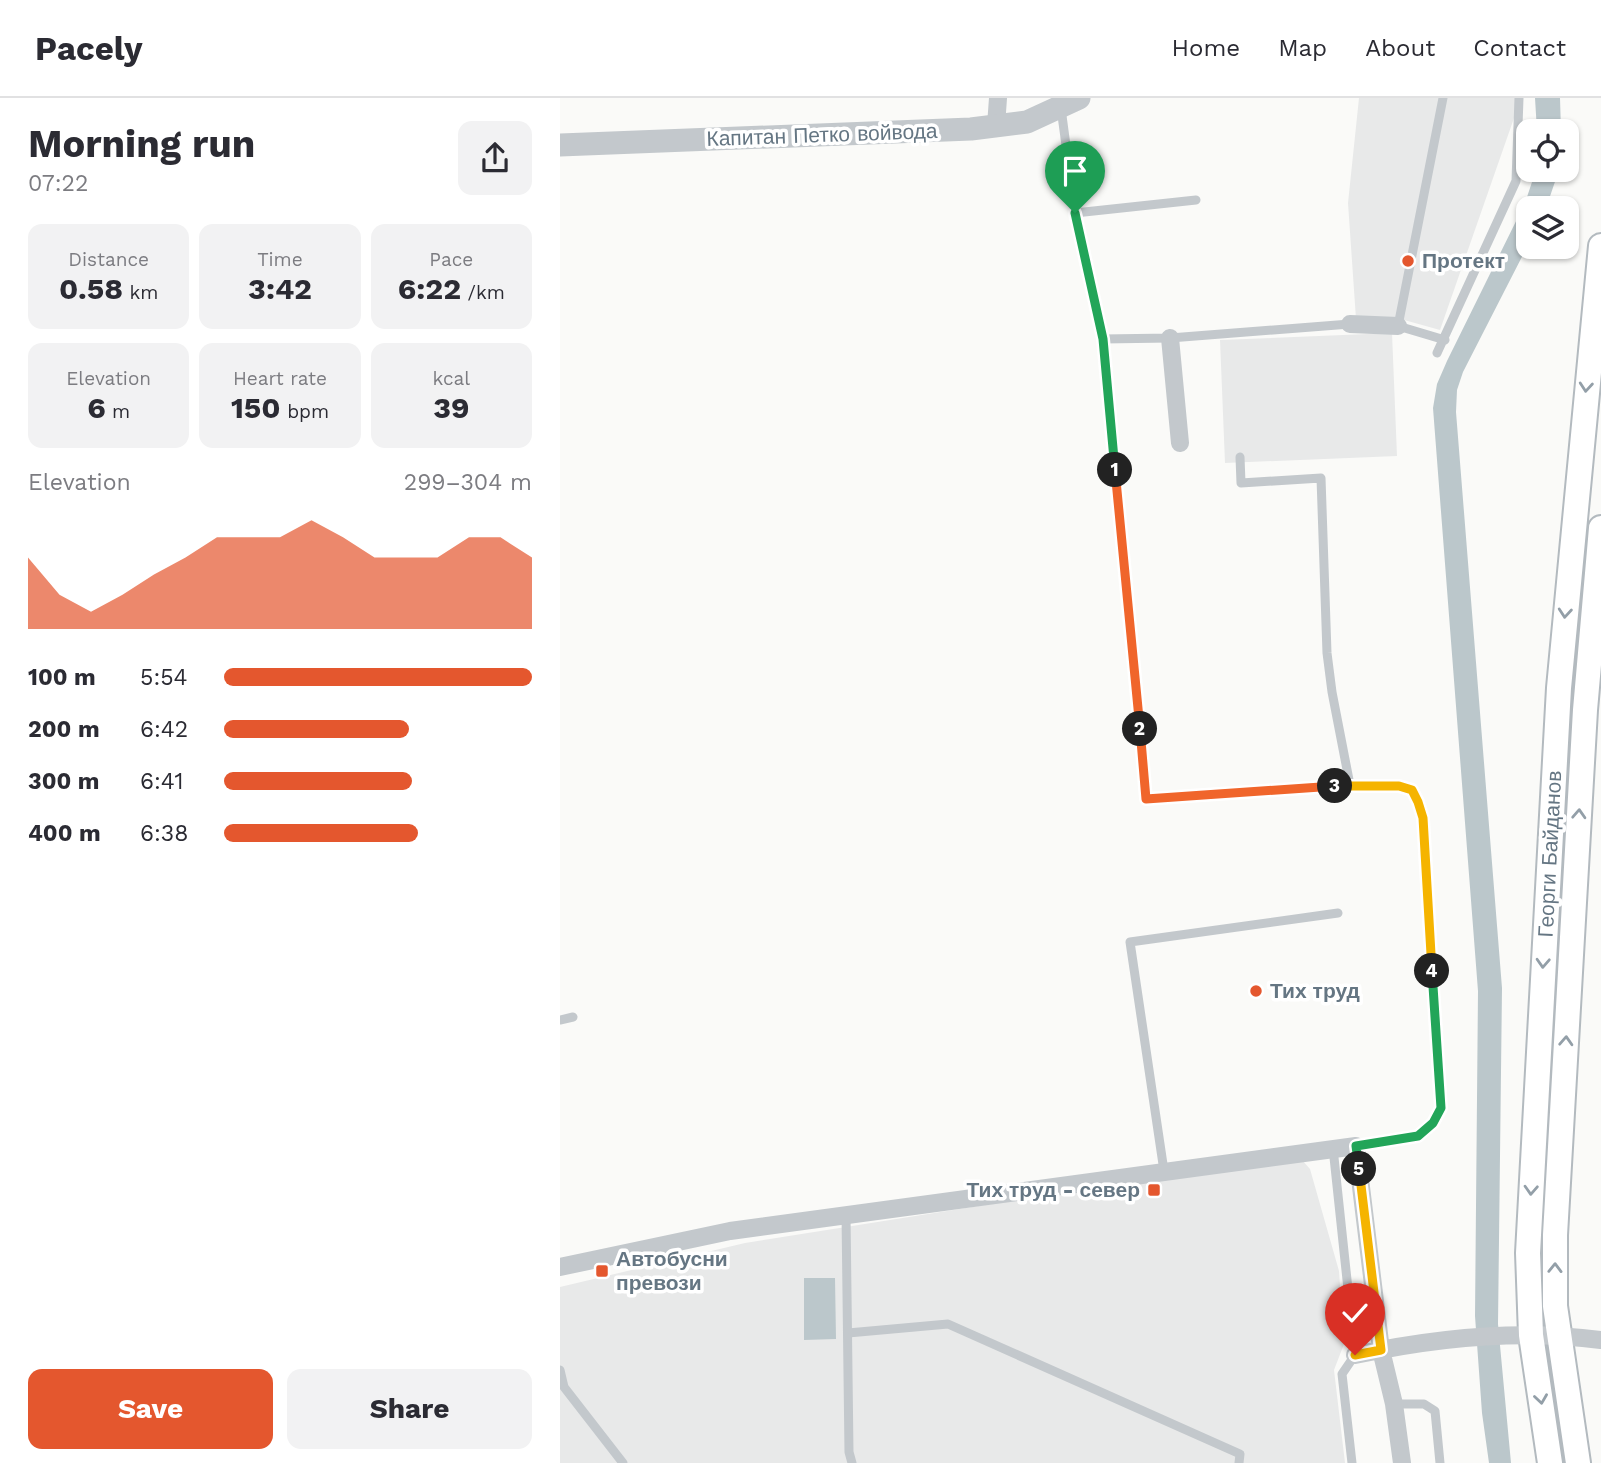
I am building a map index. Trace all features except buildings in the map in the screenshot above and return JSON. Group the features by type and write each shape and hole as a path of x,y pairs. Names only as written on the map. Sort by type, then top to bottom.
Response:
{"main road":[{"name":"Георги Байданов","path":"1550,1463 1531,1335 1528,1241 1559,688 1601,246"},
{"name":"Георги Байданов","path":"1578,1463 1555,1306 1558,1192 1585,710 1601,528"}],"street":[{"path":"996,126 998,99"},
{"name":"Капитан Петко войвода","path":"560,145 971,129 1027,122 1070,103"},
{"path":"1350,324 1398,326"},
{"path":"1170,338 1180,443"},
{"path":"560,1266 730,1231 1356,1146 1381,1350 1394,1405 1402,1463"},
{"path":"1355,1355 1501,1336 1559,1336 1601,1340"}],"lane":[{"path":"1443,98 1398,326 1445,340"},
{"path":"1437,353 1516,181 1519,98"},
{"path":"1070,103 1075,213 1103,339 1146,799 1350,785 1399,786 1412,790 1423,818 1441,1108 1433,1123 1418,1136 1356,1146"},
{"path":"1075,213 1196,200"},
{"path":"1103,339 1170,338 1350,324"},
{"path":"1240,457 1241,483 1321,478 1327,653 1350,785"},
{"path":"1164,1171 1130,942 1338,913"},
{"path":"560,1020 573,1017"},
{"path":"1333,1148 1355,1355 1342,1374 1352,1463"},
{"path":"846,1215 849,1452 852,1463"},
{"path":"848,1333 948,1325 1240,1454 1239,1463"},
{"path":"560,1370 564,1387 624,1463"},
{"path":"1394,1405 1424,1404 1434,1411 1440,1463"}],"shaded area":[{"name":"Протект","path":"1359,98 1521,98 1440,330 1397,318 1356,319 1348,203"},
{"path":"1535,98 1560,98 1561,119 1536,119"},
{"path":"1532,182 1555,182 1550,196 1527,196"},
{"path":"1516,221 1516,259 1521,259 1463,372 1457,390 1456,412 1502,988 1498,1324 1511,1463 1489,1463 1482,1413 1475,1316 1478,991 1433,408 1437,384"},
{"path":"1392,333 1397,456 1225,463 1220,340"},
{"path":"1289,1157 1302,1160 1310,1169 1339,1271 1344,1344 1334,1370 1345,1463 560,1463 560,1287 745,1243"},
{"path":"804,1278 835,1278 836,1339 804,1340"}],"place":[{"name":"Протект","path":"1408,261"},
{"name":"Тих труд","path":"1256,991"},
{"name":"Тих труд - север","path":"1154,1190"},
{"name":"Автобусни превози","path":"602,1271"}],"route":[{"path":"1075,213 1103,339 1146,799 1350,785 1399,786 1412,790 1423,818 1441,1108 1433,1123 1418,1136 1356,1146 1381,1350 1355,1355"}]}
